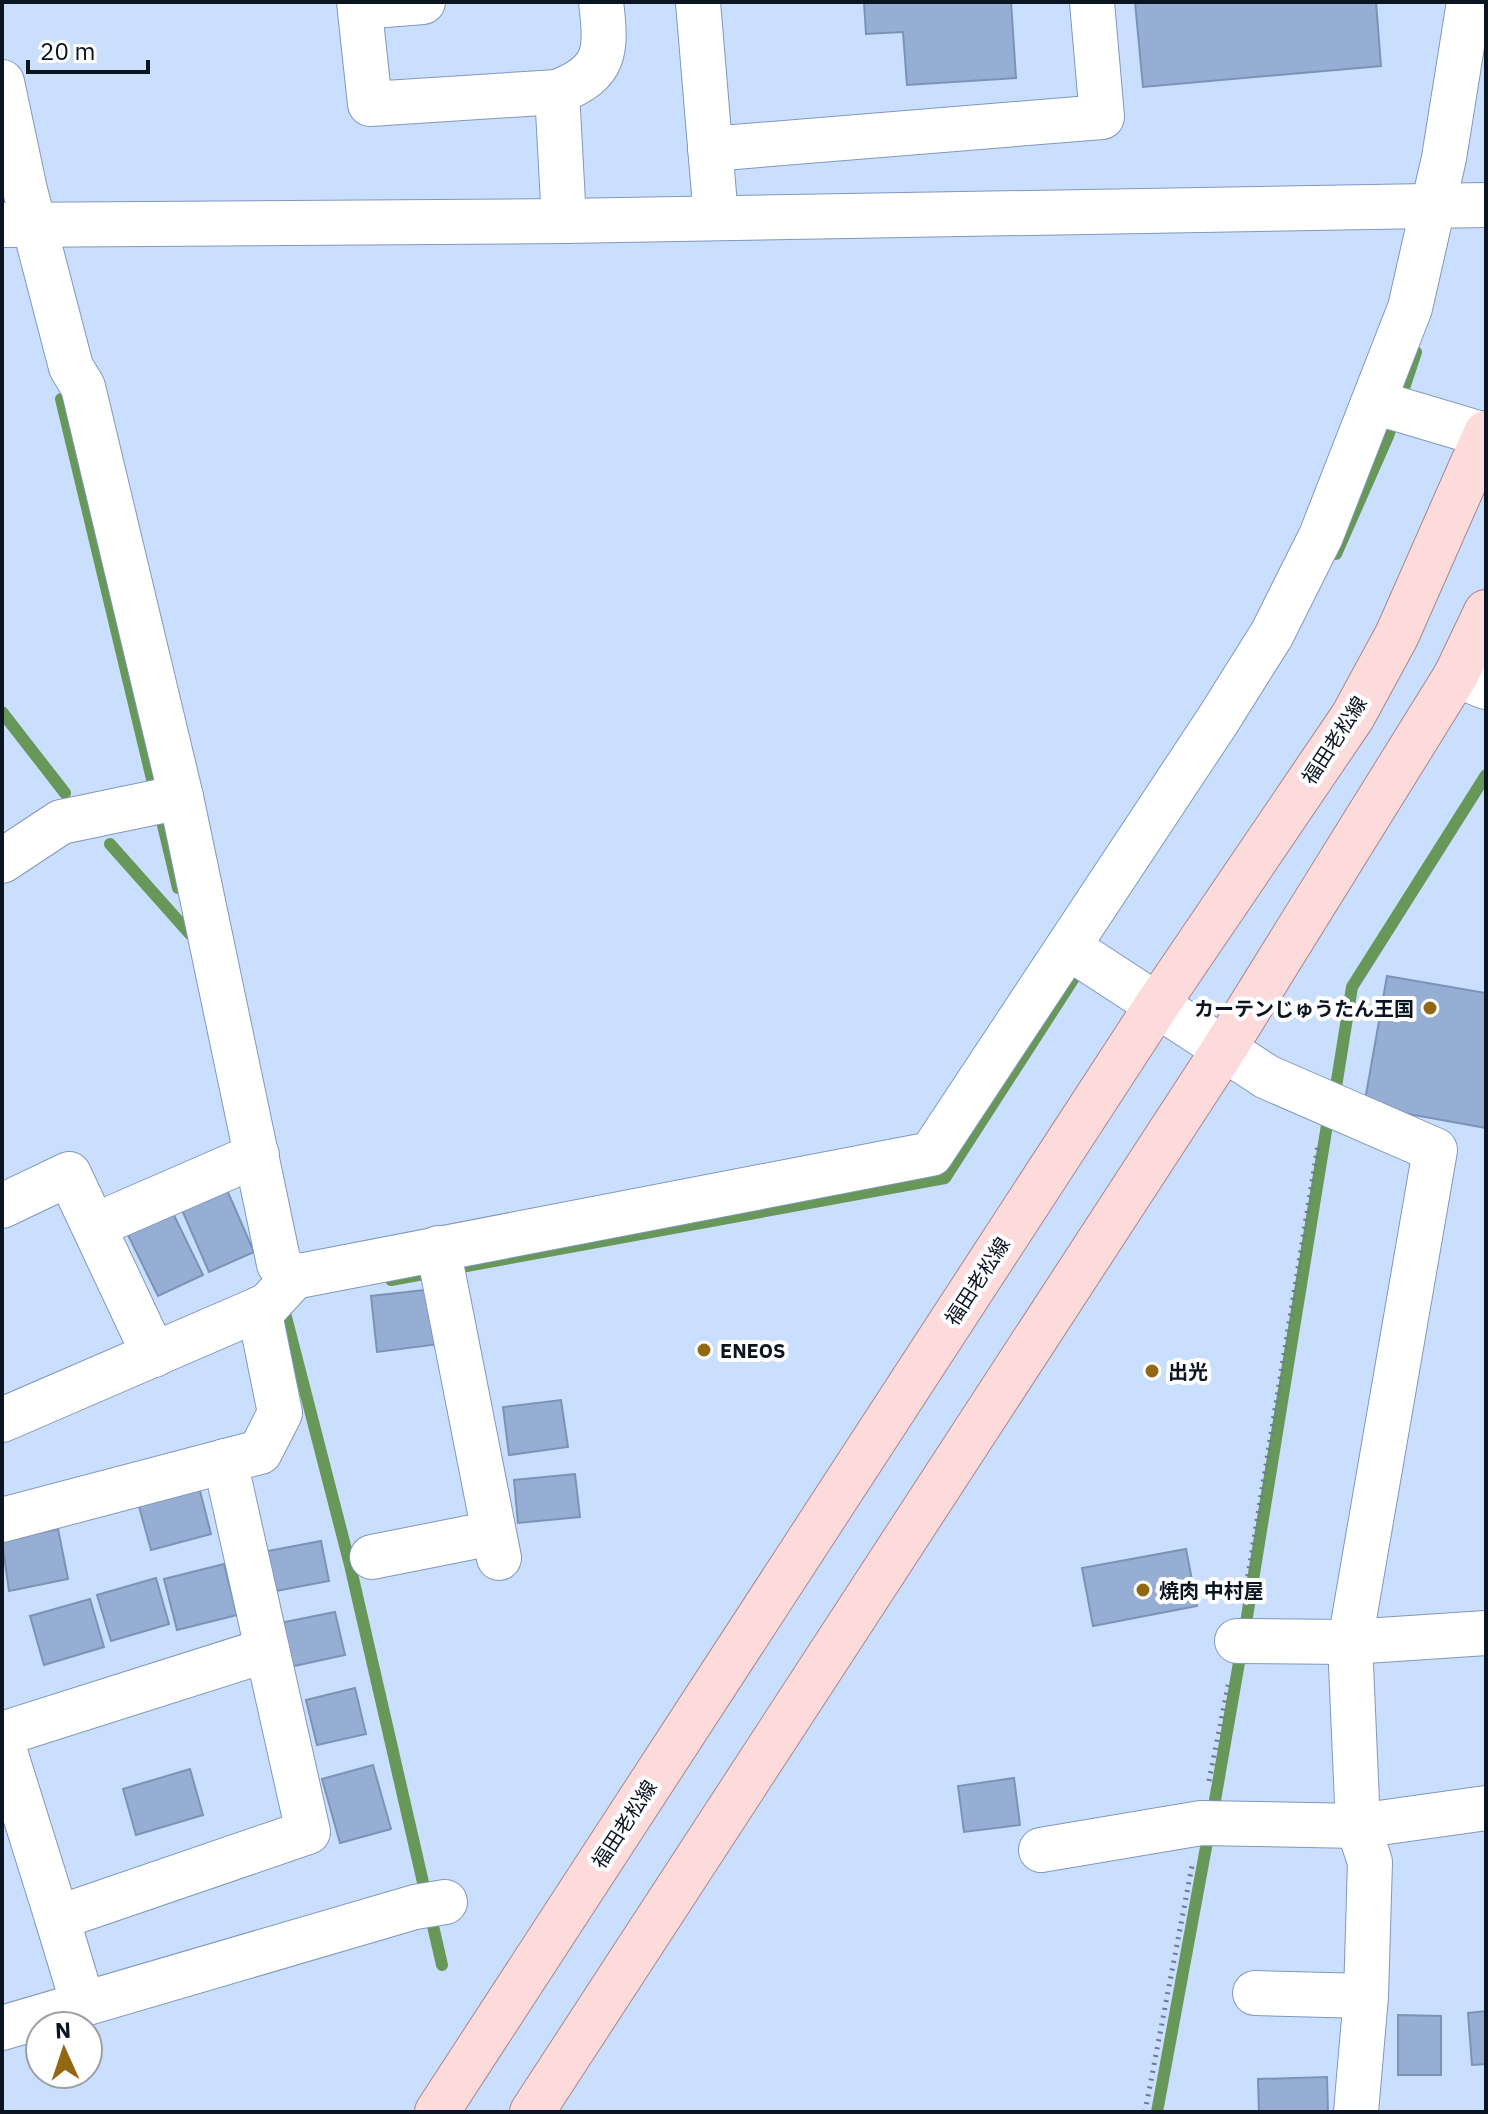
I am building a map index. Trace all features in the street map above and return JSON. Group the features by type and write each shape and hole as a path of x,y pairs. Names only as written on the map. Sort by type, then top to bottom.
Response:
{"main road":[{"name":"福田老松線","path":"437,2112 1157,1005 1353,716 1397,635 1486,434"},
{"path":"532,2112 1224,1049 1471,681 1486,612"}],"street":[{"path":"423,2 359,5 370,104 557,92 584,82 601,62 606,38 601,2"},
{"path":"698,2 716,218"},
{"path":"710,149 1102,117 1092,2"},
{"path":"2,1420 259,1309 269,1304 294,1277 440,1263 931,1154 1079,954 1272,634 1390,407 1434,208 1469,2"},
{"path":"2,82 18,224 71,367 83,387 181,797 245,1160 279,1264 294,1277"},
{"path":"557,92 564,221"},
{"path":"18,224 564,221 1486,205"},
{"path":"1390,407 1486,434"},
{"path":"2,861 61,822 181,797"},
{"path":"1079,954 1267,1077 1435,1150 1350,1642 1358,1826 1370,1862 1366,1996 1356,2112"},
{"path":"112,1218 245,1160"},
{"path":"2,1206 69,1174 154,1355"},
{"path":"372,1557 496,1546 440,1263"},
{"path":"2,1520 260,1452 280,1413 259,1309"},
{"path":"57,1918 308,1832 225,1461"},
{"path":"1237,1641 1350,1642 1486,1633"},
{"path":"2,1734 267,1650"},
{"path":"2,1742 83,2004"},
{"path":"1041,1850 1201,1823 1358,1826 1486,1808"},
{"path":"2,2028 433,1904"},
{"path":"1255,1993 1366,1996"}],"building":[{"path":"864,2 1011,2 1016,78 907,85 903,32 866,34"},
{"path":"1135,2 1376,2 1381,66 1143,87"},
{"path":"1387,976 1486,993 1486,1128 1364,1106"},
{"path":"227,1190 254,1252 209,1272 182,1210"},
{"path":"170,1207 203,1275 158,1296 125,1229"},
{"path":"433,1289 440,1344 377,1352 371,1296"},
{"path":"561,1400 568,1447 509,1455 503,1407"},
{"path":"575,1474 580,1517 518,1523 514,1480"},
{"path":"198,1483 211,1534 151,1550 137,1499"},
{"path":"58,1529 68,1579 9,1591 2,1541"},
{"path":"321,1541 329,1581 265,1593 257,1553"},
{"path":"1186,1549 1197,1606 1093,1626 1082,1568"},
{"path":"224,1564 237,1615 177,1630 164,1579"},
{"path":"156,1578 169,1624 111,1641 97,1595"},
{"path":"90,1599 104,1647 44,1665 30,1616"},
{"path":"335,1612 345,1655 285,1668 275,1624"},
{"path":"355,1688 366,1734 317,1745 306,1700"},
{"path":"373,1765 391,1829 340,1843 322,1779"},
{"path":"190,1769 203,1815 136,1835 123,1789"},
{"path":"1014,1778 1020,1825 964,1832 958,1786"},
{"path":"1486,2011 1486,2064 1472,2065 1468,2013"},
{"path":"1398,2015 1441,2016 1441,2075 1398,2075"},
{"path":"1327,2077 1328,2112 1259,2112 1258,2079"}],"waterway":[{"path":"1336,554 1388,436 1416,352"},
{"path":"61,399 178,888"},
{"path":"2,712 65,793"},
{"path":"1335,1093 1352,987 1486,775"},
{"path":"110,844 190,934"},
{"path":"391,1280 945,1178 1083,964"},
{"path":"1245,1629 1327,1125"},
{"path":"285,1313 350,1565 442,1965"},
{"path":"1214,1806 1240,1657"},
{"path":"1157,2112 1207,1842"}],"place":[{"name":"カーテンじゅうたん王国","path":"1430,1008"},
{"name":"ENEOS","path":"704,1350"},
{"name":"出光","path":"1152,1371"},
{"name":"焼肉 中村屋","path":"1143,1590"}]}
